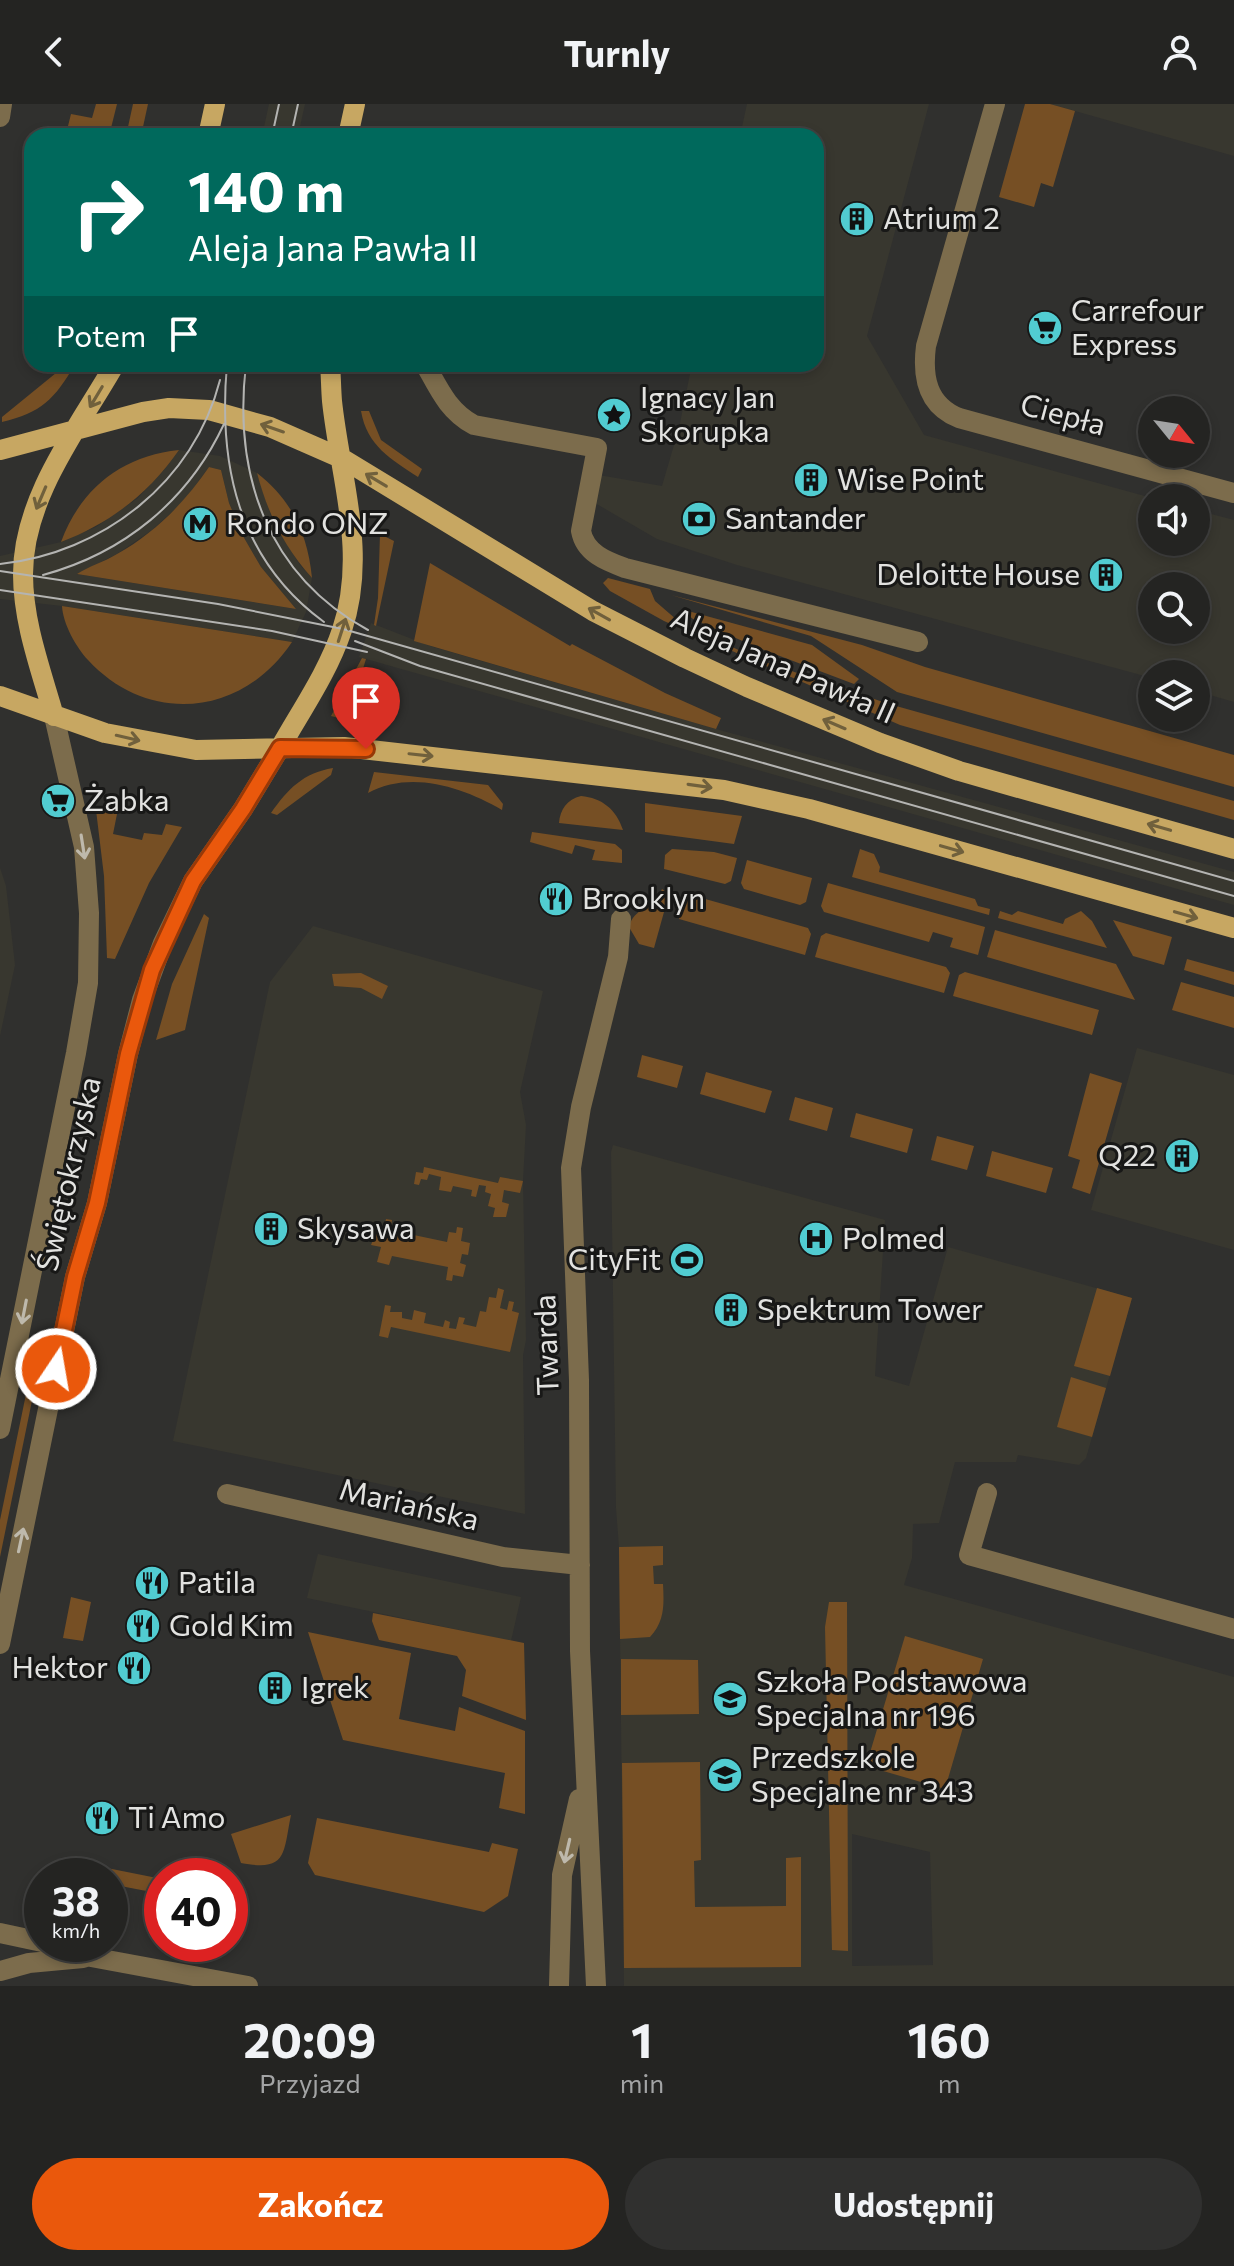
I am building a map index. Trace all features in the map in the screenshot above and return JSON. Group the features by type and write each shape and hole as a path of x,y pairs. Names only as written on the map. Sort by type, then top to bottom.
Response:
{"main road":[{"path":"210,128 215,104"},
{"path":"350,128 355,104"},
{"path":"54,716 29,623 24,594 24,561 40,498 110,372"},
{"path":"280,748 332,656 351,598 353,542 330,372"},
{"path":"0,450 143,412 196,409 270,427 343,459"},
{"name":"Aleja Jana Pawła II","path":"343,459 593,611 747,687 880,743 959,771 1234,849"},
{"path":"0,696 105,733 177,748 216,752 280,748 366,749 724,790 822,813 1234,928"}],"street":[{"path":"0,117 2,104"},
{"name":"Ciepła","path":"995,104 926,346 924,374 931,395 941,408 959,418 1234,493"},
{"path":"429,372 446,402 458,416 474,425 597,448 581,531 583,541 596,555 625,568 918,642"},
{"name":"Świętokrzyska","path":"0,1429 5,1387 81,1030 89,959 84,847 54,716"},
{"name":"Świętokrzyska","path":"0,1644 75,1277 97,1203 142,1000 163,943 193,881 243,809 280,748"},
{"name":"Twarda","path":"596,1986 585,1775 579,1380 571,1168 581,1107 618,957 621,919"},
{"path":"987,1493 969,1555 1234,1629"},
{"name":"Mariańska","path":"227,1494 503,1557 580,1565"},
{"name":"Twarda","path":"559,1986 562,1875 585,1775"},
{"path":"0,1933 24,1938"},
{"path":"0,1971 39,1962"},
{"path":"118,1962 248,1986"}],"shaded area":[{"path":"96,104 117,104 111,128 68,126 71,114 92,118"},
{"path":"133,104 148,104 143,128 128,128"},
{"path":"269,104 305,104 300,128 264,128"},
{"path":"747,104 929,104 867,336 924,435 1138,494 1138,556 1210,556 1210,514 1234,520 1234,702 1210,695 1210,660 1138,660 1138,674 737,565 657,539 588,499 593,474 662,486 679,428 690,372 824,372 824,128 742,128"},
{"path":"1025,104 1050,104 1075,111 1053,187 1041,183 1034,207 999,197"},
{"path":"1050,104 1234,104 1234,156 1075,111"},
{"path":"57,372 70,372 61,387 37,409 2,422 2,417"},
{"path":"361,411 369,411 381,440 422,469 418,477 375,443"},
{"path":"179,450 220,456 257,473 273,522 300,565 312,578 306,612 292,642 0,599 0,556 61,542 96,527 138,498","holes":["209,467 221,470 229,503 243,536 261,567 296,609 77,574 117,554 152,530 184,501"]},
{"path":"179,450 155,480 128,505 96,526 61,542 80,506 106,478 139,459"},
{"path":"209,467 221,470 229,503 243,536 261,567 296,609 77,574 131,546 156,526 190,492"},
{"path":"257,473 280,495 296,520 307,547 312,578 278,529"},
{"path":"380,534 394,541 376,626 374,625"},
{"path":"430,563 570,646 572,644 665,693 721,718 716,729 414,641"},
{"path":"608,578 650,589 655,601 677,620 759,660 889,704 1234,801 1234,820 900,725 664,621 610,591 603,583"},
{"path":"671,595 862,645 925,667 1138,728 1138,732 1153,732 1234,755 1234,787 897,692 811,636"},
{"path":"62,606 292,642 272,667 248,685 222,698 194,704 166,703 139,695 112,681 88,660 71,635"},
{"path":"688,611 812,645 859,679 854,684 756,647 693,619 687,614"},
{"path":"371,623 430,646 716,729 1234,872 1234,905 359,657"},
{"path":"362,658 366,659 347,720 331,716"},
{"path":"333,768 331,775 277,815 271,813 297,783"},
{"path":"374,772 488,785 503,804 502,810 470,794 436,784 401,783 368,793"},
{"path":"581,796 607,806 623,830 559,823 565,806"},
{"path":"645,803 742,816 734,844 645,832"},
{"path":"96,810 117,814 113,834 142,840 144,833 162,835 166,824 182,827 149,883 115,959 107,958 104,876"},
{"path":"532,832 615,844 622,850 622,863 592,860 595,850 575,845 572,854 530,842"},
{"path":"672,849 714,852 737,858 731,881 725,884 664,869 665,855"},
{"path":"860,849 874,854 879,872 975,899 978,906 990,909 989,915 852,877"},
{"path":"747,860 812,878 806,902 800,905 744,889 741,883"},
{"path":"0,868 6,886 15,965 0,1036"},
{"path":"828,883 985,927 978,955 950,947 953,938 933,932 929,942 824,912 821,906"},
{"path":"662,889 669,894 654,948 639,944 629,927 631,921 655,900"},
{"path":"691,895 808,928 811,934 805,955 679,919 685,898"},
{"path":"1000,911 1012,915 1018,911 1063,924 1065,919 1081,911 1092,921 1107,948 998,918"},
{"path":"204,914 209,918 185,1030 156,1040 172,984"},
{"path":"1113,920 1172,937 1164,965 1133,956"},
{"path":"313,926 543,991 520,1092 526,1125 523,1181 525,1514 173,1441 270,982"},
{"path":"995,930 1116,964 1135,1000 987,957"},
{"path":"826,933 946,967 950,973 944,993 815,957 821,936"},
{"path":"1187,959 1234,972 1234,985 1184,970"},
{"path":"965,972 1099,1010 1092,1035 953,996 959,975"},
{"path":"361,973 388,986 382,999 361,988 334,986 332,974"},
{"path":"1181,982 1234,997 1234,1028 1172,1010"},
{"name":"Q22","path":"1137,1048 1234,1075 1234,1250 1091,1210"},
{"path":"642,1055 683,1066 677,1088 637,1077"},
{"path":"706,1072 772,1091 765,1113 700,1094"},
{"path":"1090,1073 1122,1083 1090,1194 1072,1188 1080,1160 1068,1156"},
{"path":"795,1097 833,1108 827,1131 789,1120"},
{"path":"856,1113 913,1129 907,1153 850,1137"},
{"path":"937,1136 974,1146 967,1170 931,1160"},
{"path":"613,1145 885,1220 875,1376 909,1386 948,1247 1132,1298 1086,1458 1079,1465 1018,1455 1016,1462 955,1462 939,1523 913,1524 912,1558 904,1585 1234,1677 1234,1986 624,1986","holes":["852,1834 930,1852 933,1965 852,1966"]},
{"path":"992,1151 1053,1168 1046,1193 986,1176"},
{"path":"424,1167 498,1183 500,1177 523,1181 520,1193 504,1190 502,1202 509,1204 506,1217 493,1217 495,1208 488,1206 491,1194 485,1192 486,1186 479,1185 476,1197 471,1196 472,1190 453,1186 451,1192 439,1190 441,1177 429,1174 427,1180 421,1179 419,1185 414,1184 416,1172 423,1173"},
{"path":"386,1219 392,1220 390,1230 447,1242 449,1232 456,1233 457,1227 463,1228 461,1241 470,1243 468,1255 462,1254 460,1263 466,1265 463,1277 453,1275 452,1281 446,1280 448,1267 392,1256 389,1265 377,1262 381,1247 371,1245 378,1227 384,1228"},
{"path":"498,1288 504,1290 500,1308 507,1310 509,1301 514,1302 512,1311 519,1313 510,1352 391,1327 388,1338 379,1336 385,1305 391,1306 390,1312 402,1312 402,1318 412,1320 414,1310 426,1313 424,1323 443,1327 445,1320 450,1322 449,1328 456,1329 459,1317 465,1318 463,1324 476,1327 480,1311 486,1312 489,1297 496,1298"},
{"path":"1097,1288 1132,1298 1110,1376 1074,1366"},
{"path":"37,1341 44,1342 0,1557 0,1520"},
{"path":"1071,1377 1106,1388 1092,1437 1057,1427"},
{"path":"663,1546 663,1565 653,1566 654,1584 663,1584 663,1605 658,1625 650,1637 620,1639 619,1547"},
{"path":"318,1554 521,1597 511,1641 307,1598"},
{"path":"71,1597 91,1602 83,1641 63,1638"},
{"path":"829,1602 847,1602 848,1951 832,1950 825,1627"},
{"path":"373,1613 524,1643 526,1720 462,1696 466,1670 457,1656 379,1640 372,1621"},
{"path":"308,1632 411,1653 399,1719 455,1731 459,1707 525,1731 525,1814 499,1808 505,1773 343,1740"},
{"path":"905,1636 983,1659 945,1789 866,1766"},
{"path":"621,1659 698,1660 699,1714 621,1715"},
{"path":"700,1762 701,1860 694,1861 695,1907 786,1906 786,1858 801,1857 801,1967 624,1968 622,1763"},
{"path":"291,1815 281,1857 268,1865 248,1864 248,1858 239,1858 231,1834"},
{"path":"317,1818 489,1852 492,1843 518,1849 508,1896 484,1912 315,1875 308,1863"},
{"path":"128,1872 144,1875 144,1891 128,1887"}],"tram line":[{"path":"274,128 279,104"},
{"path":"293,128 298,104"},
{"path":"227,372 226,438 240,507 253,539 271,569 295,597 324,622"},
{"path":"245,372 245,444 252,482 264,518 282,551 304,581 333,607 368,630"},
{"path":"0,564 38,557 74,545 108,528 139,506 166,480 189,450 207,417 220,380"},
{"path":"43,575 100,553 150,520 192,477 224,424"},
{"path":"0,571 218,604 343,629 1234,881"},
{"path":"0,590 272,631 367,652"},
{"path":"355,641 420,666 1234,896"}],"place":[{"name":"Atrium 2","path":"857,219"},
{"name":"Carrefour Express","path":"1045,328"},
{"name":"Ignacy Jan Skorupka","path":"614,415"},
{"name":"Wise Point","path":"811,480"},
{"name":"Santander","path":"699,519"},
{"name":"Rondo ONZ","path":"200,524"},
{"name":"Deloitte House","path":"1106,575"},
{"name":"Żabka","path":"58,801"},
{"name":"Brooklyn","path":"556,899"},
{"name":"Q22","path":"1182,1156"},
{"name":"Skysawa","path":"271,1229"},
{"name":"Polmed","path":"816,1239"},
{"name":"CityFit","path":"687,1260"},
{"name":"Spektrum Tower","path":"731,1310"},
{"name":"Patila","path":"152,1583"},
{"name":"Gold Kim","path":"143,1626"},
{"name":"Hektor","path":"134,1668"},
{"name":"Igrek","path":"275,1688"},
{"name":"Szkoła Podstawowa Specjalna nr 196","path":"730,1699"},
{"name":"Przedszkole Specjalne nr 343","path":"725,1775"},
{"name":"Ti Amo","path":"102,1818"}],"route":[{"path":"56,1369 75,1277 92,1226 142,1000 163,943 184,899 280,748 366,749"}]}
